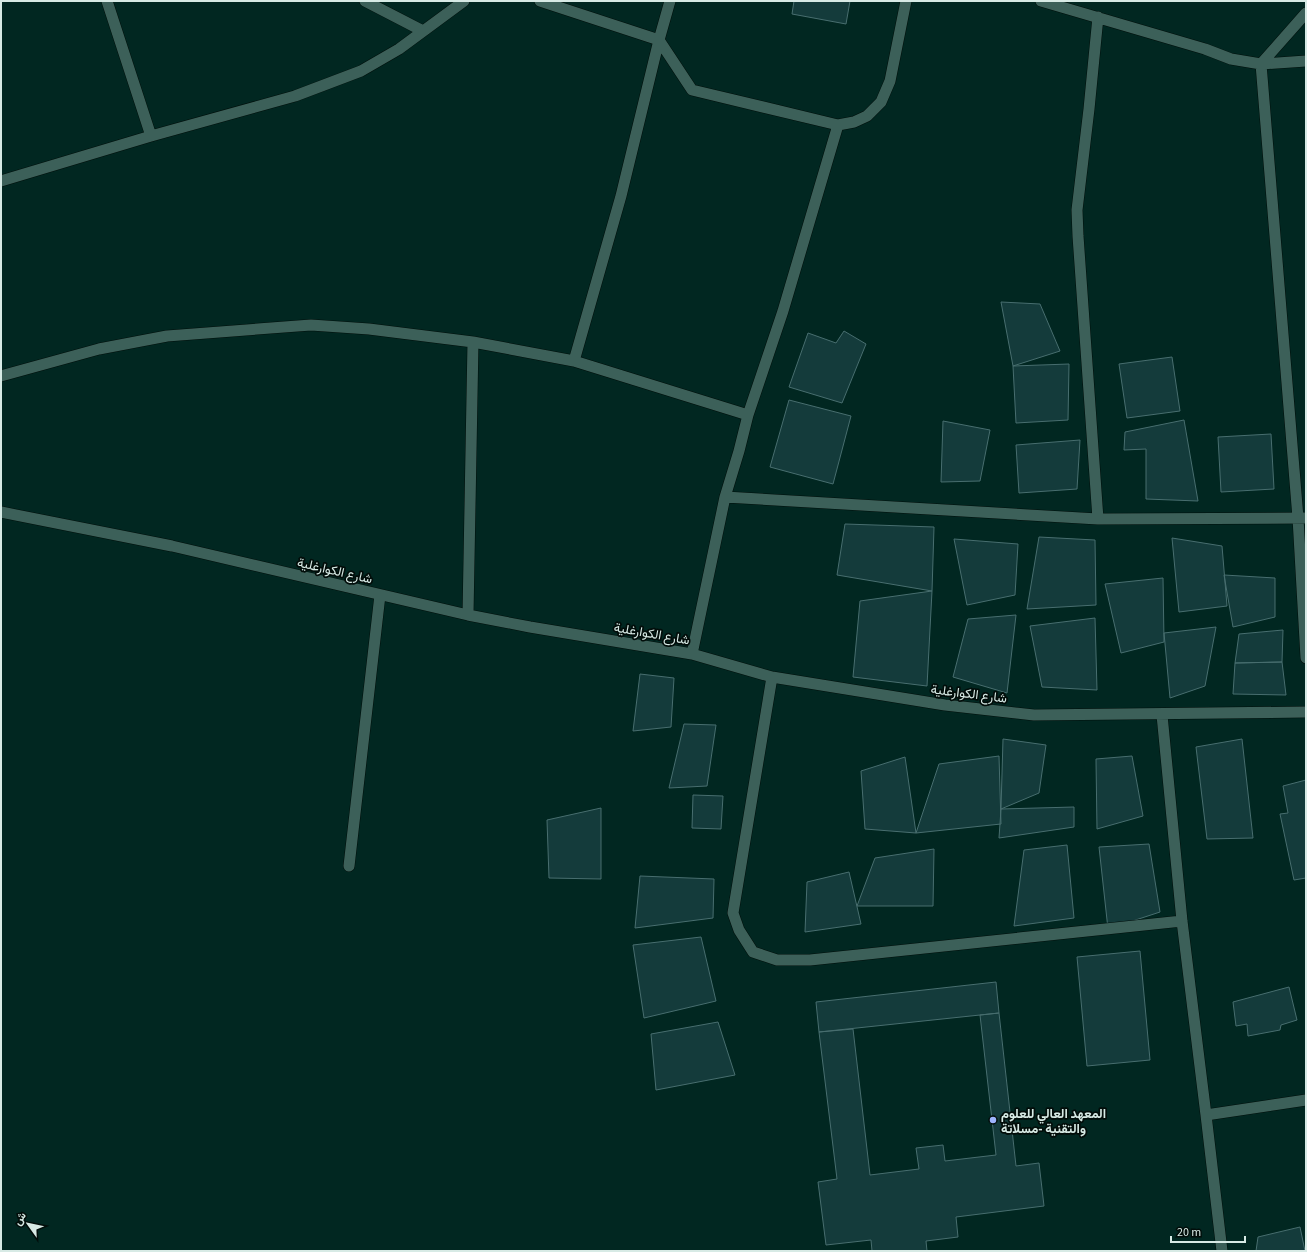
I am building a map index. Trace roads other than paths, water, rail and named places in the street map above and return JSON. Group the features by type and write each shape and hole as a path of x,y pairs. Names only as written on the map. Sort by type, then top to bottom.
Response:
{"street":[{"path":"107,1 151,136"},
{"path":"365,1 423,31"},
{"path":"1,181 151,136 295,96 361,71 381,60 464,1"},
{"path":"540,1 659,40 692,90 838,125 854,122 867,116 881,102 890,82 906,1"},
{"path":"574,361 621,196 670,1"},
{"path":"1041,1 1205,49 1231,59 1261,64 1306,62"},
{"path":"1306,13 1261,64 1302,518 1306,658"},
{"path":"1098,17 1077,216 1098,519"},
{"path":"692,654 725,497 748,415 782,311 838,125"},
{"path":"1,376 99,348 167,336 311,325 369,329 472,342 574,361 748,415"},
{"path":"468,615 472,342"},
{"path":"725,497 1098,519 1302,518"},
{"name":"شارع الكوارغلية","path":"1,512 172,546 468,615 692,654 772,677 945,705 1034,715 1162,715 1306,712"},
{"path":"349,866 380,595"},
{"path":"772,677 733,913 739,930 753,952 777,960 810,960 1182,921"},
{"path":"1162,715 1182,921 1222,1251"},
{"path":"1206,1115 1306,1100"}],"place":[{"name":"المعهد العالي للعلوم والتقنية -مسلاتة","path":"993,1120"}]}
